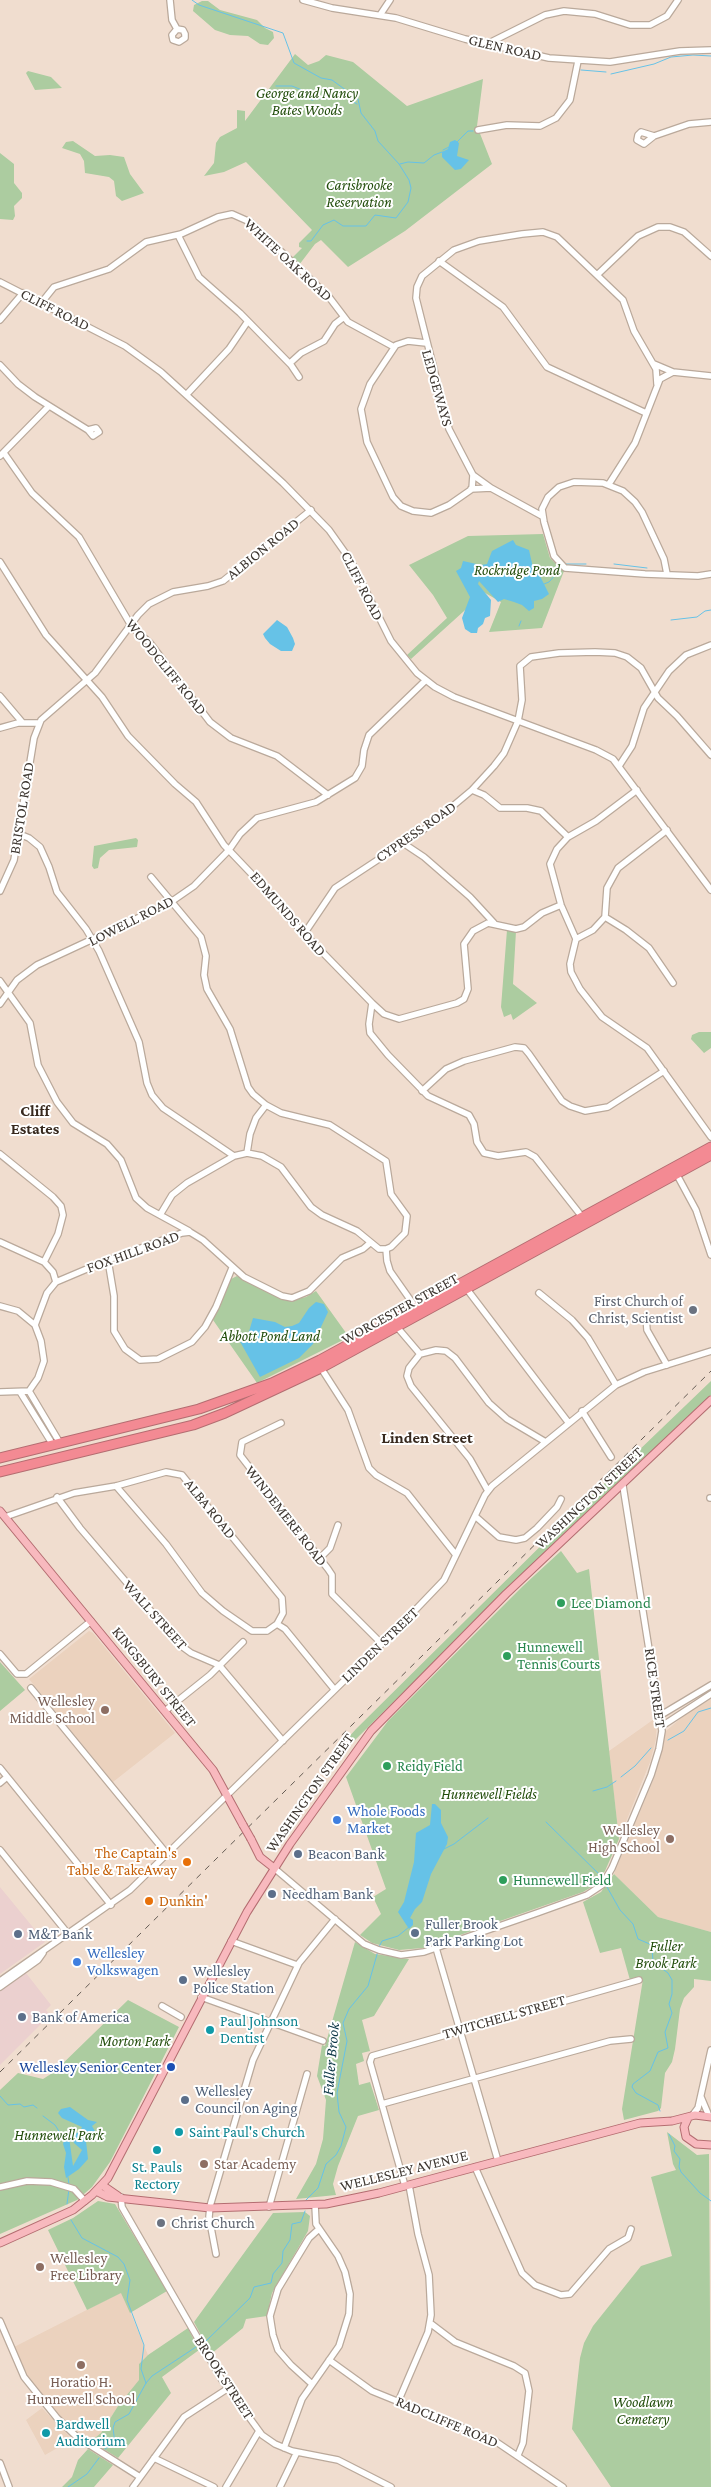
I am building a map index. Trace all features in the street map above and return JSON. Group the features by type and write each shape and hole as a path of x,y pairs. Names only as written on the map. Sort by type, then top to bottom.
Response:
{"highway":[{"name":"WORCESTER STREET","path":"0,1458 199,1409 248,1393 301,1370 711,1147"},
{"name":"WORCESTER STREET","path":"0,1472 209,1420 321,1368 711,1155"},
{"path":"98,1434 102,1440 98,1448"}],"main road":[{"name":"WASHINGTON STREET","path":"0,2243 62,2216 85,2201 102,2185 118,2162 201,1997 274,1868 336,1778 381,1720 518,1582 623,1486 711,1400"},
{"name":"KINGSBURY STREET","path":"2,1514 213,1770 260,1857 274,1868"},
{"name":"WELLESLEY AVENUE","path":"96,2191 105,2197 121,2197 210,2208 315,2205 355,2199 407,2186 640,2123 690,2117 710,2117"},
{"path":"684,2131 690,2117"},
{"path":"660,2121 673,2124 684,2131 690,2141 710,2145"},
{"name":"WELLESLEY AVENUE","path":"102,2185 121,2197"}],"street":[{"path":"170,0 171,14 177,29"},
{"name":"GLEN ROAD","path":"303,0 332,8 380,15 537,56 610,62 680,51 711,50"},
{"path":"380,15 390,0"},
{"path":"487,44 540,17 556,12 578,11 630,25 650,24 668,16 678,0"},
{"path":"478,130 507,125 540,126 556,118 570,100 578,60"},
{"path":"654,136 692,123 711,122"},
{"name":"WHITE OAK ROAD","path":"42,302 48,292 58,285 109,269 149,241 178,235 220,216 232,214 243,218 329,297 344,317 356,327 394,347"},
{"path":"598,275 638,236 658,227 670,227 684,232 711,256"},
{"path":"426,343 416,301 416,289 422,276 440,261 456,249 469,244 544,232 562,240 624,302 634,331 657,372 656,384 636,443 609,484"},
{"path":"178,235 199,277 248,321 290,363 299,377"},
{"path":"440,261 503,307 549,369 646,413"},
{"name":"CLIFF ROAD","path":"0,282 134,351 187,394 311,510 329,530 346,554 395,648 426,680 454,697 602,753 619,766 711,890"},
{"path":"0,320 23,293"},
{"path":"290,363 324,341 335,324 344,317"},
{"path":"187,394 227,351 248,321"},
{"name":"LEDGEWAYS","path":"394,347 406,341 426,343 433,363 449,429 473,475 491,488 542,516"},
{"path":"394,347 368,387 361,411 367,442 392,495 407,509 426,513 441,509 471,490 491,488"},
{"path":"653,364 675,372 711,376"},
{"path":"0,365 20,386 88,430"},
{"path":"656,384 665,375 675,372"},
{"path":"2,455 49,406"},
{"name":"WOODCLIFF ROAD","path":"2,455 34,495 81,539 131,625 150,643 215,726 231,738 277,756 328,794"},
{"path":"471,490 474,484 473,475"},
{"path":"667,574 664,559 640,509 626,493 609,484 584,481 562,485 550,495 543,508 542,516 554,556 565,568 698,576 711,574"},
{"name":"ALBION ROAD","path":"39,723 88,681 141,610 158,598 178,591 214,585 228,578 311,510"},
{"name":"EDMUNDS ROAD","path":"0,562 46,635 102,697 128,736 174,784 196,802 229,850 304,934 384,1014 399,1019 457,1004 464,999 468,990 464,953 466,940 482,924 494,924"},
{"path":"619,766 632,746 644,708 667,674 680,659 696,649 711,645"},
{"name":"CYPRESS ROAD","path":"304,934 335,888 429,826 472,790 504,753 518,721 522,700 520,666 531,657 558,652 618,654 641,668 655,693 711,755"},
{"name":"LOWELL ROAD","path":"0,1004 17,980 37,965 172,902 194,886 229,850 240,834 257,818 268,813 299,808 355,778 362,766 364,750 369,736 426,680"},
{"path":"0,696 22,722"},
{"path":"0,728 22,722 39,723"},
{"name":"BRISTOL ROAD","path":"0,891 12,867 34,738 39,723"},
{"path":"472,790 484,795 500,808 527,808 540,811 568,837"},
{"path":"637,790 588,826 568,837 557,849 550,864 561,905 576,939 570,972 580,989 602,1017 640,1042 664,1071 711,1137"},
{"path":"576,939 593,930 604,917 607,888 618,868 667,830"},
{"path":"19,834 29,838 40,847 57,892 93,940 139,1042 147,1083 152,1095 163,1108 234,1156"},
{"path":"403,843 424,857 470,897 494,924 516,929 524,926 542,913 561,905"},
{"path":"150,877 201,937 206,956 204,975 207,990 230,1029 248,1087 266,1105 290,1116 320,1121 330,1125 386,1161 390,1189 407,1216 407,1225 398,1241 386,1249 379,1249 357,1231 322,1216 310,1207 281,1167 262,1156 247,1153 234,1156 178,1189 160,1215"},
{"path":"604,917 626,930 649,948 673,983"},
{"path":"0,981 30,1023 38,1065 57,1102 73,1123 107,1144 121,1160 136,1198 147,1208 190,1232"},
{"path":"372,1004 369,1024 370,1033 422,1091 444,1105 469,1115 474,1124 477,1142 484,1152 498,1156 526,1152 535,1157 583,1218"},
{"path":"422,1091 446,1069 464,1061 515,1047 524,1048 562,1100 570,1106 585,1111 608,1107 664,1071"},
{"path":"247,1153 250,1134 256,1118 266,1105"},
{"path":"0,1154 61,1206 62,1222 44,1262"},
{"path":"676,1173 696,1210 711,1255"},
{"path":"168,1237 172,1233 171,1221"},
{"name":"FOX HILL ROAD","path":"56,1282 168,1237 190,1232 214,1250 232,1268 276,1294 292,1298 309,1291 342,1258 363,1249 370,1243"},
{"path":"0,1242 44,1262 54,1272 56,1282 46,1293 35,1325"},
{"path":"386,1249 390,1271 416,1308"},
{"path":"108,1260 114,1296 114,1331 125,1349 140,1360 158,1359 192,1342 206,1326 232,1268"},
{"path":"466,1288 568,1422"},
{"path":"539,1293 572,1320 588,1338 616,1385"},
{"path":"0,1306 18,1311 35,1325 41,1340 44,1361 38,1378 28,1391 0,1392"},
{"path":"646,1318 647,1330 667,1365"},
{"path":"397,1326 420,1354"},
{"path":"488,1491 470,1458 408,1380 409,1368 420,1354 436,1350 446,1351 455,1358 489,1403 507,1419 544,1442"},
{"name":"LINDEN STREET","path":"0,1981 69,1935 133,1888 434,1591 444,1580 488,1491 568,1422 616,1385 667,1365 711,1351"},
{"path":"321,1368 348,1410 369,1468 376,1475 407,1493 456,1555"},
{"path":"28,1391 56,1444"},
{"path":"20,1392 56,1444"},
{"path":"582,1411 611,1457"},
{"name":"WINDEMERE ROAD","path":"281,1423 242,1442 240,1455 332,1575 330,1588 332,1594 382,1643"},
{"name":"ALBA ROAD","path":"2,1514 58,1497 116,1486 166,1472 182,1475 282,1598 283,1613 277,1624"},
{"path":"116,1486 166,1544 202,1593 223,1612 252,1631 267,1631 277,1624 285,1629 334,1689"},
{"name":"RICE STREET","path":"436,1948 595,1891 604,1882 651,1775 659,1749 662,1726 661,1715 623,1486"},
{"name":"WALL STREET","path":"58,1497 80,1528 180,1645 191,1654 220,1665 283,1741"},
{"path":"475,1516 499,1537 506,1540 516,1540 525,1538 536,1528 557,1508 561,1499"},
{"path":"320,1558 330,1548 338,1525"},
{"path":"0,1654 19,1674 26,1674 91,1621"},
{"path":"165,1711 220,1665 243,1642"},
{"path":"661,1715 711,1684"},
{"path":"31,1688 167,1854"},
{"path":"662,1726 711,1694"},
{"path":"0,1768 111,1905"},
{"path":"0,1783 7,1777"},
{"path":"0,1850 69,1935"},
{"path":"274,1868 373,1948 409,1955 436,1948 498,2161"},
{"path":"216,2254 210,2208 252,2064 297,1965 335,1919"},
{"path":"231,1941 297,1965"},
{"name":"LINDEN STREET","path":"0,1987 38,1960 43,1953"},
{"name":"TWITCHELL STREET","path":"382,2104 370,2057 639,1980"},
{"path":"201,1997 324,2041"},
{"path":"162,2006 181,2017"},
{"path":"398,2402 430,2323 429,2275 407,2186 382,2104 610,2041 631,2039"},
{"path":"690,2117 698,2108 711,2050"},
{"path":"269,2207 307,2074"},
{"path":"700,2093 703,2105 710,2117"},
{"path":"475,2167 522,2273 535,2285 561,2295 570,2294 611,2247 628,2238 631,2229"},
{"path":"0,2186 35,2181 69,2187 85,2201"},
{"name":"BROOK STREET","path":"121,2197 122,2207 227,2389 259,2431 268,2440 284,2448 338,2460 391,2487"},
{"path":"284,2448 298,2408 312,2384 330,2360 345,2331 350,2298 346,2276 340,2260 319,2229 316,2221 315,2205"},
{"path":"312,2384 280,2353 273,2336 270,2316 278,2289 309,2238 319,2229"},
{"path":"0,2320 24,2377 56,2418 77,2436 140,2477"},
{"path":"430,2323 455,2342 514,2366 525,2373 529,2391 523,2442 518,2456"},
{"name":"RADCLIFFE ROAD","path":"330,2360 368,2390 485,2436 518,2456 562,2487"},
{"path":"133,2487 184,2417 227,2389"},
{"path":"226,2487 259,2431"},
{"path":"289,2487 282,2484 297,2452"},
{"path":"154,2458 214,2487"},
{"path":"0,2464 9,2487"}],"shaded area":[{"name":"Wellesley Middle School","path":"89,1631 93,1633 175,1733 113,1782 29,1679"},
{"name":"Wellesley High School","path":"711,1699 711,1932 658,1917 614,1874 655,1776 666,1731 687,1713"},
{"path":"657,1717 656,1739 650,1762 619,1839 609,1751"},
{"path":"0,1887 45,1942 0,1974"},
{"path":"26,1973 51,2005 46,2010 50,2015 0,2065 0,1991"},
{"name":"Horatio H. Hunnewell School","path":"122,2292 148,2355 139,2364 140,2380 118,2406 101,2433 91,2441 65,2422 42,2396 29,2378 14,2347"},
{"path":"42,2408 69,2436 61,2446 45,2455 26,2420"}],"green space":[{"path":"202,1 208,1 220,10 257,20 265,28 273,32 274,38 268,45 260,44 248,36 230,35 215,30 193,11 194,5"},
{"name":"Carisbrooke Reservation","path":"295,54 308,65 319,61 326,55 353,62 407,106 483,79 477,126 492,164 405,231 348,267 321,240 315,244 299,265 292,258 302,248 299,247 299,243 312,230 246,162 224,172 204,176 214,163 216,143 220,137 237,128 237,110 245,111 245,121"},
{"path":"28,71 51,77 62,88 35,90 26,73"},
{"path":"73,141 95,156 110,155 124,157 130,174 144,193 122,201 116,196 114,181 109,177 85,173 84,161 80,154 62,148 66,142"},
{"path":"0,153 14,164 14,183 22,193 22,198 14,206 15,216 13,220 0,219"},
{"name":"Rockridge Pond","path":"543,534 550,558 564,571 542,628 489,632 501,602 471,585 474,602 411,659 407,655 447,618 433,595 409,565 468,536"},
{"path":"136,838 138,840 137,847 109,850 100,858 98,868 94,869 92,866 94,846"},
{"path":"507,930 516,931 513,984 537,1003 513,1020 511,1014 504,1017 501,1007"},
{"path":"699,1032 711,1032 711,1048 704,1053 691,1039 692,1035"},
{"name":"Abbott Pond Land","path":"237,1276 288,1301 306,1297 316,1291 349,1337 257,1383 213,1320 231,1279"},
{"path":"711,1381 711,1395 556,1541 350,1745 347,1739 356,1729 584,1503"},
{"name":"Hunnewell Fields","path":"561,1551 577,1573 589,1569 619,1839 605,1871 595,1885 583,1892 423,1948 399,1950 372,1943 360,1935 381,1914 373,1897 386,1889 346,1777 388,1721 523,1586"},
{"path":"0,1662 25,1690 0,1711"},
{"name":"Fuller Brook Park","path":"614,1874 658,1917 711,1932 711,1981 694,1979 694,1987 684,1998 680,2009 672,2062 665,2073 661,2108 658,2111 624,2120 622,2109 643,1979 630,1980 621,1948 600,1953 583,1902 601,1892"},
{"path":"355,1942 375,1954 409,1959 374,2016 362,2020 370,2051 362,2053 364,2061 356,2064 359,2085 370,2082 379,2110 358,2116 338,2166 333,2184 336,2195 296,2199 316,2164 323,2139 326,2100 317,2076 322,2045 325,2046"},
{"name":"Hunnewell Park","path":"128,2000 179,2027 110,2162 92,2187 77,2200 0,2234 0,2090 18,2073 43,2079 54,2072"},
{"name":"Woodlawn Cemetery","path":"667,2132 697,2155 709,2154 711,2487 611,2487 572,2429 580,2358 584,2343 593,2326 641,2266 672,2256 651,2177 676,2170 673,2164"},
{"path":"98,2201 115,2204 167,2291 130,2313 121,2293 87,2310 48,2230 73,2218"},
{"path":"305,2212 310,2216 308,2231 272,2293 267,2316 246,2319 243,2328 211,2354 194,2322 273,2213"},
{"path":"188,2328 199,2350 162,2377 171,2393 118,2458 91,2441 101,2433 118,2406 139,2380 139,2364 148,2355"},
{"path":"88,2449 113,2465 94,2487 62,2487 72,2477 78,2460"}],"water":[{"path":"455,140 459,143 457,156 469,160 461,169 455,170 442,157 442,152 448,149 450,142"},
{"name":"Rockridge Pond","path":"513,540 516,545 529,550 534,572 540,576 549,594 542,599 534,601 534,608 529,611 522,605 504,599 498,602 479,581 478,584 491,600 490,616 485,618 477,633 471,633 465,629 462,618 470,597 456,571 461,568 463,561 481,565 487,564 492,551"},
{"path":"277,620 287,627 293,638 295,644 292,651 281,651 270,644 263,634"},
{"path":"316,1302 324,1304 328,1312 313,1344 299,1358 260,1377 238,1338 248,1335 253,1318 275,1322 285,1327 299,1323 309,1308"},
{"path":"432,1804 435,1804 441,1810 441,1823 448,1837 447,1844 431,1874 422,1902 410,1918 413,1920 413,1925 409,1929 398,1912 404,1902 414,1862 416,1833 430,1825"},
{"path":"70,2107 88,2120 97,2122 92,2126 96,2133 82,2136 86,2141 88,2159 79,2169 66,2178 64,2167 66,2153 63,2144 66,2135 69,2137 73,2166 82,2150 74,2143 72,2136 80,2131 82,2127 62,2118 58,2113 61,2109"}],"waterway":[{"path":"192,0 199,5 283,33 294,63 321,78 332,80 358,99 361,113 375,131 378,141 399,164 409,180 411,188 408,202 396,218 375,215 366,226 343,226 334,220 323,225 311,241 307,241"},
{"path":"611,74 654,64 671,57 711,56"},
{"path":"581,70 606,72"},
{"path":"276,86 292,86 302,90 307,98 312,100 325,97 330,98 334,94 341,96 347,94"},
{"path":"344,89 350,100 357,104"},
{"path":"457,142 468,131 473,131"},
{"path":"443,150 449,147"},
{"path":"400,164 408,162 424,163 434,155 442,152"},
{"path":"566,564 586,564"},
{"path":"614,564 647,568"},
{"path":"544,584 549,582 558,572"},
{"path":"671,620 697,617 705,611 711,610"},
{"path":"519,626 521,621"},
{"path":"668,1740 684,1731 698,1712 711,1708"},
{"path":"621,1777 635,1766 651,1748"},
{"path":"593,1791 607,1787 616,1781"},
{"name":"Fuller Brook","path":"442,1850 454,1844 488,1818"},
{"name":"Fuller Brook","path":"546,1822 602,1877"},
{"name":"Fuller Brook","path":"607,1887 620,1910 633,1924 638,1939 652,1945 653,1962 668,1973 672,1980 672,1994 669,2004 672,2013 665,2032 668,2048 658,2052 650,2071 633,2084 632,2087 636,2093 658,2105 660,2111"},
{"name":"Fuller Brook","path":"379,1947 382,1941 398,1936 409,1927"},
{"name":"Fuller Brook","path":"306,2200 318,2188 326,2164 336,2155 341,2146 346,2127 339,2112 337,2093 347,2041 343,2023 349,2009 368,1986 378,1951"},
{"path":"0,2096 8,2105 20,2104 24,2107 33,2105 37,2108"},
{"path":"43,2116 55,2125 64,2139"},
{"name":"Fuller Brook","path":"669,2134 675,2146 674,2151 680,2159 679,2167 681,2172 700,2193 711,2201"},
{"path":"68,2177 69,2185"},
{"path":"67,2204 69,2189"},
{"name":"Fuller Brook","path":"206,2341 250,2298 254,2287 271,2283 273,2274 282,2263 283,2251 290,2240 292,2224 301,2222 305,2211"},
{"path":"71,2220 82,2238 118,2257 124,2264 130,2280 127,2300 144,2345 141,2369 146,2383"},
{"name":"Fuller Brook","path":"105,2449 115,2443 113,2428 115,2422 129,2414 146,2383 152,2376 196,2347"},
{"name":"Fuller Brook","path":"68,2487 87,2474 99,2458"}],"railway":[{"path":"0,2072 711,1371"}],"place":[{"name":"First Church of Christ, Scientist","path":"693,1310"},
{"name":"Lee Diamond","path":"561,1603"},
{"name":"Hunnewell Tennis Courts","path":"507,1656"},
{"name":"Wellesley Middle School","path":"105,1710"},
{"name":"Reidy Field","path":"387,1766"},
{"name":"Whole Foods Market","path":"337,1820"},
{"name":"Wellesley High School","path":"670,1839"},
{"name":"Beacon Bank","path":"298,1854"},
{"name":"The Captain's Table & TakeAway","path":"187,1862"},
{"name":"Hunnewell Field","path":"503,1880"},
{"name":"Needham Bank","path":"272,1894"},
{"name":"Dunkin'","path":"149,1901"},
{"name":"Fuller Brook Park Parking Lot","path":"415,1933"},
{"name":"M&T Bank","path":"18,1934"},
{"name":"Wellesley Volkswagen","path":"77,1962"},
{"name":"Wellesley Police Station","path":"183,1980"},
{"name":"Bank of America","path":"22,2017"},
{"name":"Paul Johnson Dentist","path":"210,2030"},
{"name":"Wellesley Senior Center","path":"171,2067"},
{"name":"Wellesley Council on Aging","path":"185,2100"},
{"name":"Saint Paul's Church","path":"179,2132"},
{"name":"St. Pauls Rectory","path":"157,2150"},
{"name":"Star Academy","path":"204,2164"},
{"name":"Christ Church","path":"161,2223"},
{"name":"Wellesley Free Library","path":"40,2267"},
{"name":"Horatio H. Hunnewell School","path":"81,2365"},
{"name":"Bardwell Auditorium","path":"46,2433"}],"district":[{"name":"Cliff Estates","path":"35,1120"},
{"name":"Linden Street","path":"427,1438"}],"park label":[{"name":"George and Nancy Bates Woods","path":"307,102"},
{"name":"Morton Park","path":"135,2041"}]}
